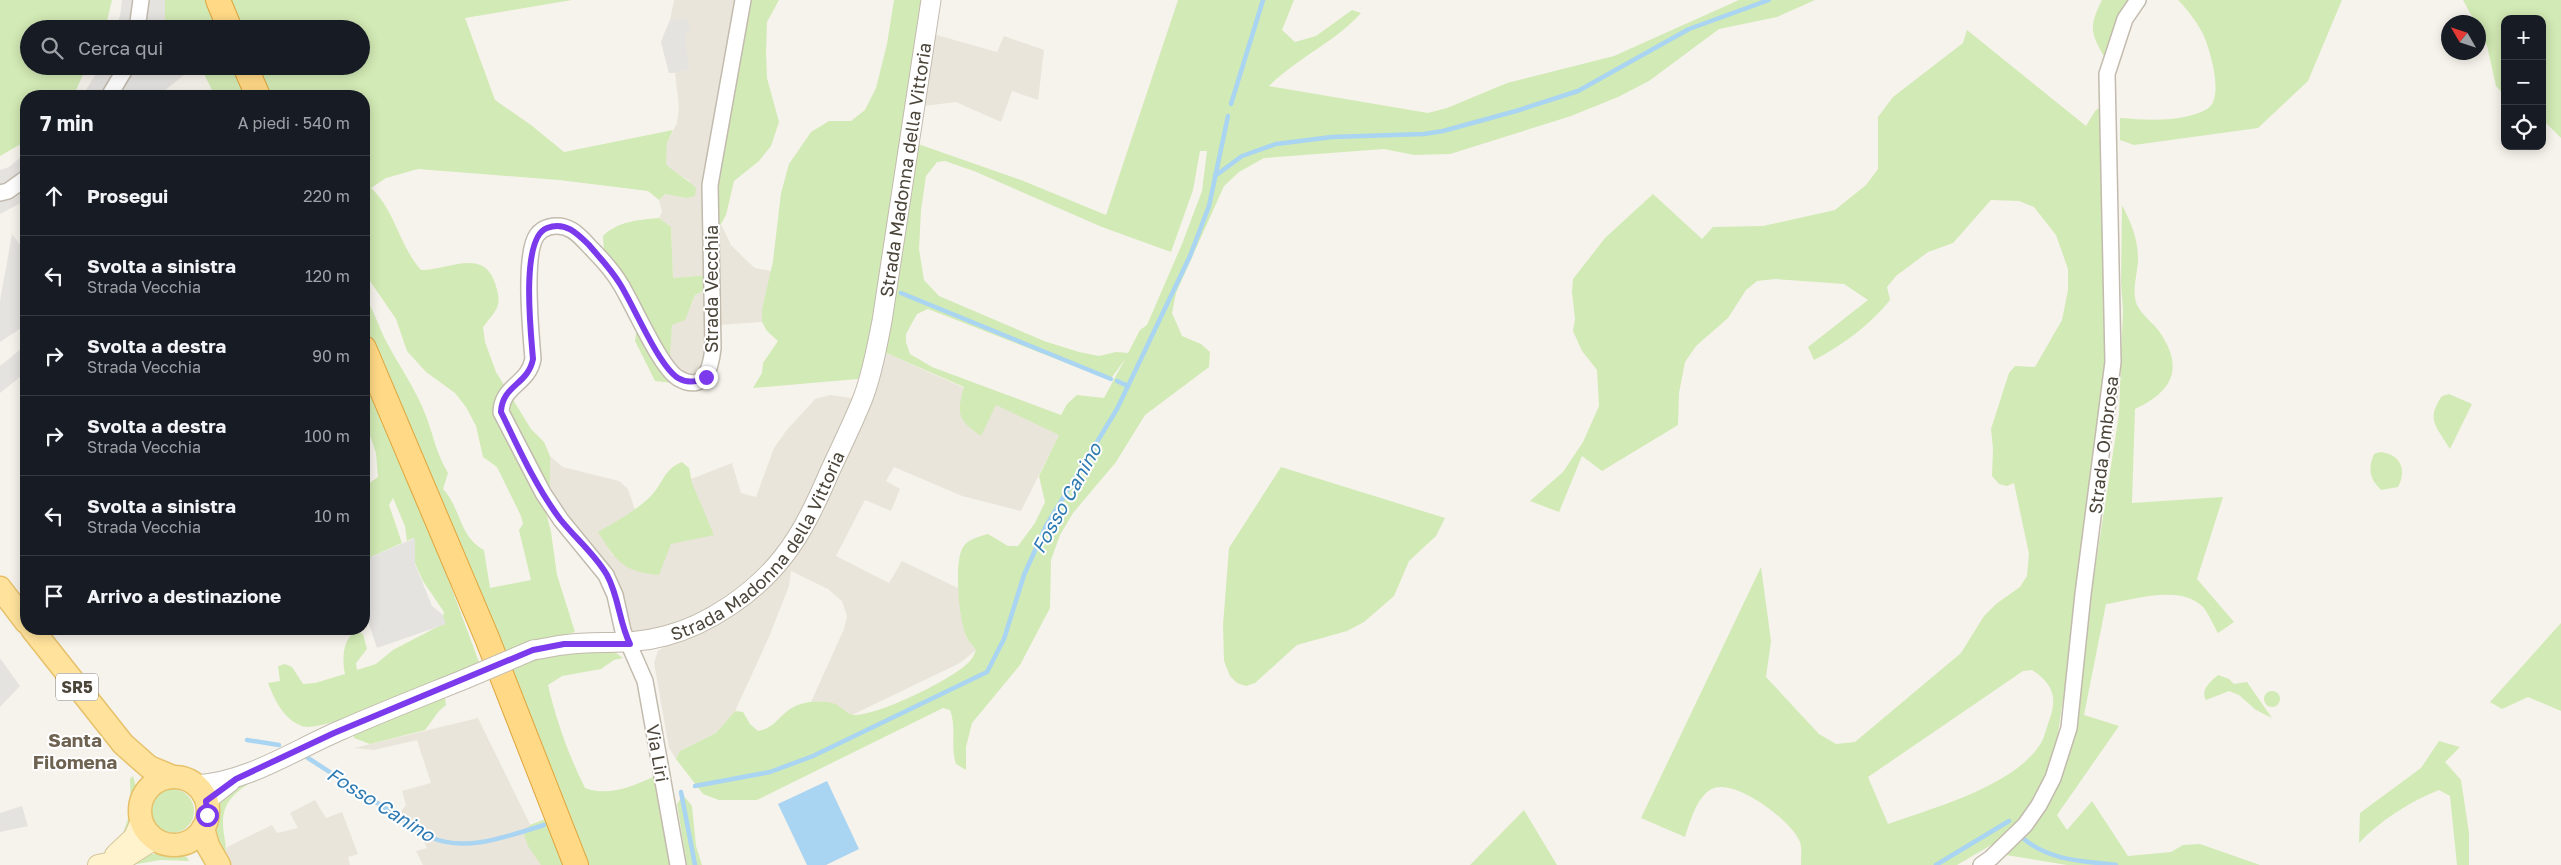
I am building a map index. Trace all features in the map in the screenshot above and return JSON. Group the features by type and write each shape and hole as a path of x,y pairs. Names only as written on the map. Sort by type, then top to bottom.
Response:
{"highway":[{"path":"218,0 226,20"},
{"path":"249,75 255,90"},
{"path":"370,362 487,638 576,865"}],"main road":[{"path":"0,588 20,614"},
{"name":"SR5","path":"37,635 123,744 138,771 144,794 140,812 141,822"},
{"name":"SR5","path":"123,744 150,766 173,777 189,781 201,793"},
{"path":"144,794 161,780 173,777"},
{"path":"101,864 127,845 141,822 155,840 172,845 181,844 197,836 203,828 207,815 201,793"},
{"path":"203,828 208,846 219,865"},
{"path":"101,864 126,858 155,840"},
{"path":"181,844 213,865"}],"street":[{"path":"138,20 141,0"},
{"name":"Strada Vecchia","path":"630,644 623,631 615,595 606,575 560,520 543,494 501,412 502,402 505,394 531,369 533,359 530,275 533,244 537,235 544,228 555,225 575,230 608,265 663,360 678,378 689,382 698,382 706,377 711,369 713,348 710,185 744,0"},
{"name":"Strada Madonna della Vittoria","path":"201,793 236,779 340,730 533,650 564,644 630,644 666,636 684,629 724,608 748,591 782,558 799,533 823,487 863,398 874,360 882,321 931,0"},
{"name":"Strada Ombrosa","path":"1981,865 1991,858 2025,825 2039,804 2053,778 2069,728 2083,594 2114,362 2107,74 2125,19 2138,0"},
{"path":"112,90 121,75"},
{"path":"0,193 8,191 20,182"},
{"name":"Via Liri","path":"630,644 645,680 678,865"}],"shaded area":[{"path":"122,0 165,0 165,20 118,20"},
{"path":"674,0 740,0 724,97 709,368 694,379 669,367 672,324 692,304 695,295 707,289 709,275 673,278 671,227 659,218 662,212 659,200 665,194 686,198 690,181 671,170 666,164 665,156 667,143 677,123 679,107 675,73 669,73 661,42 670,20"},
{"path":"688,19 690,32 685,33 689,70 669,73 661,42 670,20"},
{"path":"933,34 997,52 1004,36 1044,50 1038,100 1012,91 1001,122 956,102 924,106"},
{"path":"95,75 184,75 165,90 86,90"},
{"path":"20,158 20,203 0,214 0,170 9,167"},
{"path":"721,224 731,245 747,261 755,268 771,271 762,309 762,322 718,325 717,225"},
{"path":"12,234 20,245 20,329 0,342 0,301"},
{"path":"20,350 20,377 0,393 0,366"},
{"path":"884,352 964,388 1059,435 1021,511 962,496 894,467 886,481 900,489 891,511 865,500 836,556 889,583 902,561 958,588 966,637 976,650 960,663 852,715 818,701 811,702 844,629 847,616 842,601 828,589 791,571 789,586 769,637 735,711 716,733 680,751 676,759 669,748 654,663 658,651 764,585"},
{"path":"830,395 852,398 796,526 771,560 734,590 698,614 655,630 630,633 623,603 547,495 550,487 550,456 563,467 619,481 628,489 635,510 599,532 613,556 692,483 691,479 732,463 741,493 756,497 774,448 786,431 815,399"},
{"path":"415,538 415,564 432,606 442,614 446,624 377,648 370,627 370,557"},
{"path":"0,658 20,686 0,707"},
{"path":"478,718 550,865 423,865 416,851 427,848 422,838 395,819 406,805 402,791 431,783 417,740 374,750 354,748"},
{"path":"315,800 326,818 342,812 358,854 348,857 350,865 230,865 225,858 227,847 272,825 277,833 298,828 290,813"},
{"path":"22,806 28,826 0,832 0,813"}],"green space":[{"path":"0,0 112,0 107,20 20,20 20,75 83,75 76,90 20,90 20,144 0,156"},
{"path":"165,0 211,0 219,20 165,20"},
{"path":"228,0 572,0 465,18 495,100 531,125 564,152 673,130 667,143 666,164 696,188 695,196 686,198 665,194 659,200 648,191 559,180 418,169 386,178 371,188 386,207 407,250 421,270 473,263 482,266 489,272 495,283 498,302 495,311 483,327 485,342 496,372 531,429 544,442 550,456 550,487 544,504 551,532 557,575 575,632 502,652 370,338 370,306 386,341 422,406 438,452 448,473 443,489 470,538 484,550 490,588 531,580 519,530 523,524 521,516 497,467 483,457 476,426 466,407 455,393 426,372 407,351 396,319 370,281 370,90 266,90 260,75 370,75 370,20 237,20"},
{"path":"747,0 779,0 767,22 766,53 767,78 779,122 771,146 759,161 734,181 726,215 721,224 717,225 713,185"},
{"path":"894,0 925,0 866,362 858,379 753,388 762,373 763,363 778,341 767,331 762,322 762,309 773,261 781,193 789,164 811,132 829,121 851,121 865,110 876,88 887,44"},
{"path":"1178,0 1294,0 1282,30 1295,42 1316,36 1352,10 1361,13 1340,33 1269,86 1428,113 1447,108 1507,83 1614,56 1739,0 1815,0 1777,17 1719,29 1649,81 1618,97 1571,116 1450,154 1414,155 1384,149 1264,158 1239,172 1224,186 1176,293 1172,313 1182,336 1201,344 1210,352 1209,367 1145,415 1116,462 1073,513 1060,535 1051,560 1050,608 1020,665 972,723 966,747 966,770 956,764 952,717 950,710 943,708 757,800 719,800 703,794 676,759 680,751 716,733 735,711 743,712 750,724 758,731 771,726 797,705 809,702 838,705 852,715 866,713 916,695 949,677 971,660 976,650 967,638 964,630 960,607 958,567 962,549 970,541 988,534 1008,546 1018,546 1035,523 1045,502 1039,476 1059,435 996,405 981,436 963,421 961,416 960,404 964,387 884,352 918,144 1021,180 1106,215","holes":["1200,151 1207,151 1202,191 1182,244 1147,325 1140,330 1128,353 1116,352 1099,356 1044,341 939,296 924,280 919,249 921,210 926,176 937,162 945,161 974,171 1102,227 1171,252 1193,190","928,309 1110,380 1125,359 1104,398 1077,395 1067,404 1061,415 932,367 910,354 906,342 906,334 917,314"]},
{"path":"2102,0 2129,0 2104,56 2096,40 2093,28 2095,15"},
{"path":"2178,0 2342,0 2308,81 2258,128 2134,145 2120,140 2120,118 2176,119 2207,109 2212,104 2215,95 2215,85 2209,51 2198,25"},
{"path":"2463,0 2561,0 2561,138 2546,123 2546,15 2501,15 2501,92 2496,86 2486,44 2486,15 2471,15"},
{"path":"1967,30 2086,126 2095,111 2105,103 2111,362 2057,741 2041,793 2018,823 1998,841 1957,865 1801,865 1800,842 1786,823 1774,812 1746,794 1720,787 1710,790 1701,799 1694,811 1685,837 1641,818 1761,567 1771,641 1766,677 1819,734 1836,744 1855,742 1961,653 1984,616 1996,604 2020,587 2027,576 2029,554 2014,483 2007,486 1999,484 1992,476 1993,449 1991,429 2009,373 2015,366 2035,367 2062,320 2068,290 2068,269 2056,235 2034,207 2019,201 1991,200 1953,243 1928,252 1896,276 1887,287 1890,300 1865,326 1846,341 1814,360 1808,347 1868,300 1844,284 1775,279 1757,281 1746,290 1728,318 1696,346 1685,362 1679,393 1678,425 1602,471 1582,456 1559,512 1530,501 1563,472 1583,442 1599,406 1597,370 1582,351 1573,331 1575,319 1572,292 1573,279 1605,238 1653,194 1702,239 1713,227 1763,226 1835,210 1866,185 1878,169 1878,117 1893,97 1963,43","holes":["2032,670 2039,675 2051,690 2053,703 2041,743 2029,758 2012,772 1972,794 1888,824 1868,777 2023,671"]},
{"path":"204,75 240,75 246,90 212,90"},
{"path":"2122,205 2131,224 2137,244 2138,259 2135,300 2141,312 2159,331 2167,344 2173,367 2171,377 2159,394 2135,409 2132,503 2223,497 2197,579 2234,622 2218,633 2202,606 2192,599 2181,596 2156,595 2106,604 2084,715 2119,726 2057,815 2067,830 2092,801 2128,856 2171,852 2183,845 2200,844 2260,865 2067,865 2006,855 2007,850 2041,811 2084,640 2119,414 2123,310 2121,283"},
{"path":"659,218 671,227 673,278 709,275 707,289 695,295 685,320 672,325 669,374 682,384 655,381 635,341 638,321 605,270 603,236 622,224"},
{"path":"370,387 437,549 479,662 361,713 315,726 302,726 295,723 285,714 268,683 280,681 278,666 285,664 292,667 303,684 315,683 345,674 343,657 351,635 363,635 367,649 356,663 357,670 376,664 393,650 441,625 444,612 423,581 415,563 413,538 407,541 405,526 393,498 389,505 402,543 370,557 370,483 378,477 376,453 370,436"},
{"path":"2449,394 2472,404 2450,449 2437,429 2434,418 2434,411 2442,396"},
{"path":"2380,452 2393,456 2400,464 2402,475 2398,487 2381,490 2374,481 2370,469 2371,464 2374,454"},
{"path":"682,462 689,468 692,483 714,535 671,544 659,575 629,568 616,558 598,532 626,516 651,496 667,472"},
{"path":"1281,467 1445,518 1436,536 1409,561 1394,596 1364,622 1347,631 1297,645 1255,683 1246,686 1237,683 1230,676 1224,661 1223,625 1229,548"},
{"path":"2561,623 2561,711 2528,697 2502,709 2490,702"},
{"path":"612,650 623,658 614,660 601,669 562,676 548,685 551,698 564,738 585,788 612,791 630,787 655,776 670,865 585,865 509,667 547,653"},
{"path":"2218,675 2229,679 2234,684 2247,682 2272,718 2256,710 2239,695 2229,691 2206,700 2205,689"},
{"path":"2269,691 2275,691 2280,696 2278,705 2269,707 2264,702 2264,696"},
{"path":"444,692 446,705 439,711 425,730 370,744 354,738 353,730"},
{"path":"2439,741 2460,747 2445,762 2461,780 2469,833 2469,865 2457,865 2450,796 2439,790 2396,812 2359,843 2360,813 2421,768"},
{"path":"133,776 137,790 133,806 135,824 122,836 131,810 130,779"},
{"path":"255,780 237,792 225,809 223,824 226,849 225,858 212,833 211,823 213,814 217,806 230,793"},
{"path":"172,789 184,793 190,799 194,811 190,823 184,829 172,833 160,829 154,823 150,811 154,799 160,793"},
{"path":"683,795 692,806 696,846 702,865 687,865 677,804"},
{"path":"1524,810 1557,865 1470,865"},
{"path":"548,818 564,865 541,865 528,846 524,835 530,825"},
{"path":"150,854 176,854 187,857 189,861 161,860 131,865"}],"water":[{"path":"827,781 859,849 826,865 807,865 778,804"}],"waterway":[{"name":"Fosso Canino","path":"1231,104 1263,0"},
{"path":"1215,176 1242,156 1276,144 1332,137 1424,134 1443,131 1516,111 1578,91 1689,29 1769,0"},
{"name":"Fosso Canino","path":"695,786 770,772 813,756 987,672 1004,639 1024,575 1046,526 1117,409 1190,256 1209,206 1228,116"},
{"path":"901,293 1111,379"},
{"path":"1117,381 1128,386"},
{"name":"Fosso Canino","path":"247,740 279,745"},
{"name":"Fosso Canino","path":"308,758 430,837 444,842 472,843 487,841 544,825"},
{"path":"681,792 695,865"},
{"path":"1936,865 2009,821"},
{"path":"2024,839 2045,852 2056,856 2116,865"}],"district":[{"name":"Santa Filomena","path":"75,750"}],"route":[{"path":"207,815 206,801 236,779 340,730 533,650 564,644 630,644 623,631 615,595 606,575 560,520 543,494 501,412 505,394 525,377 531,369 533,359 530,275 533,244 537,235 544,228 555,225 575,230 608,265 670,371 678,378 689,382 698,382 706,377"}]}
